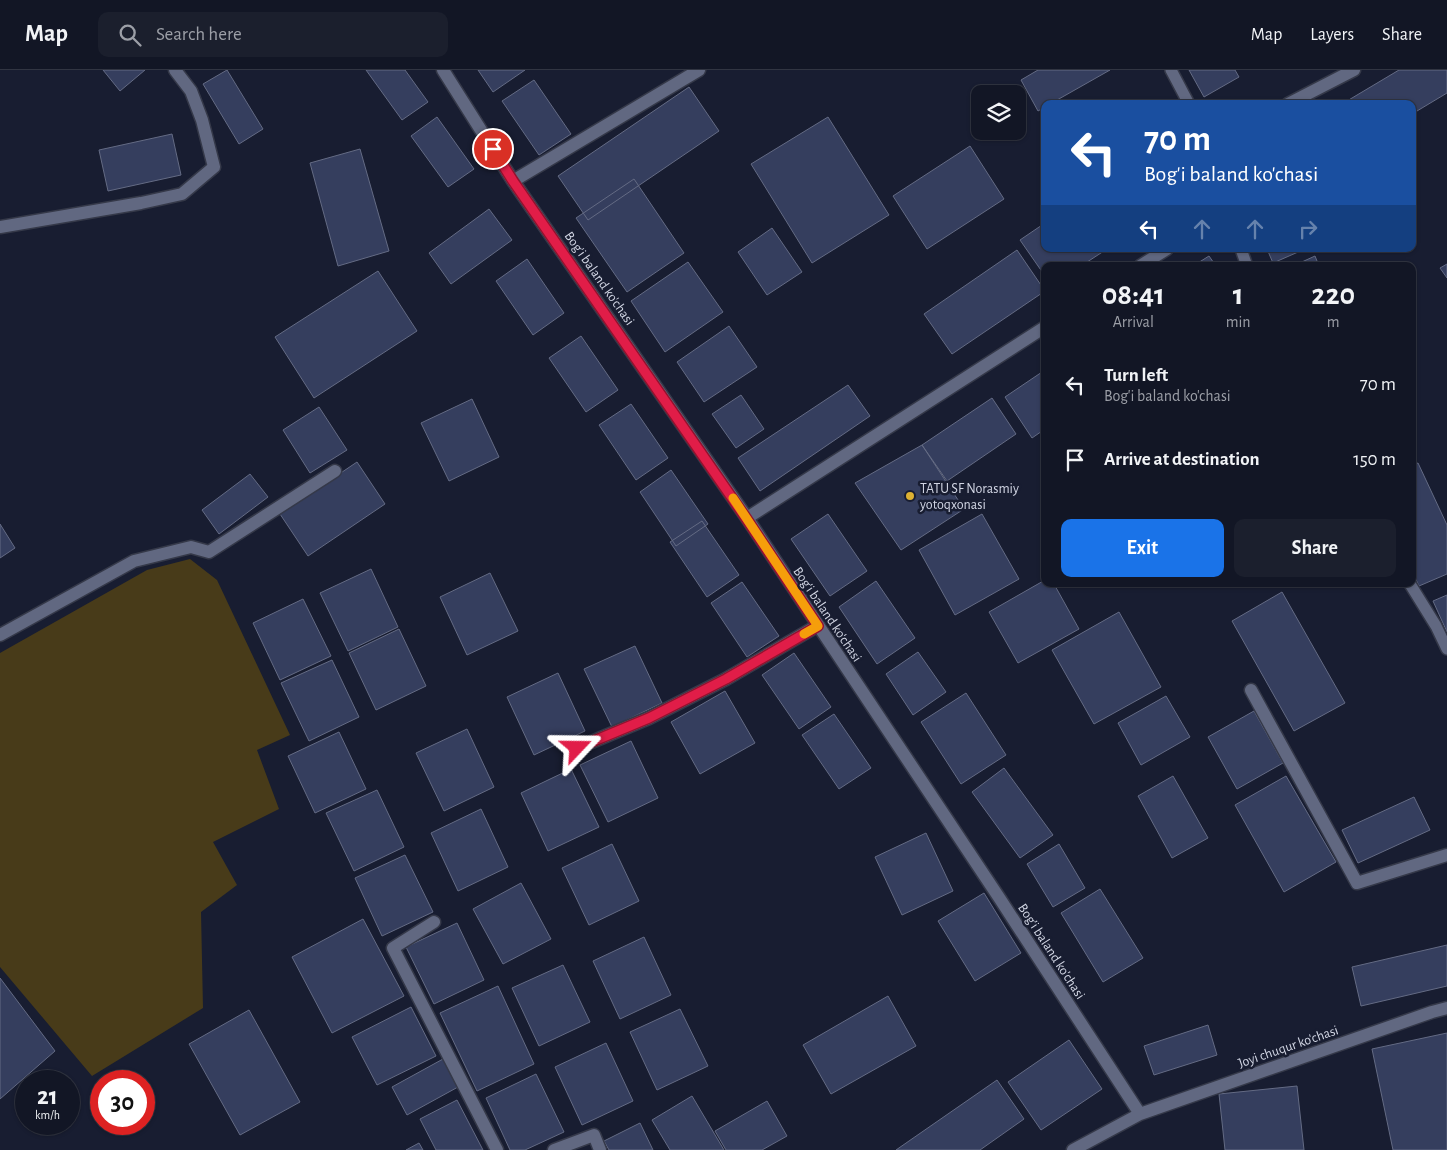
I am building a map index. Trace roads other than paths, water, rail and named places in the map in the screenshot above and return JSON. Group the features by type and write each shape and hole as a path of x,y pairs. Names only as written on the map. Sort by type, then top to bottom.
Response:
{"street":[{"path":"0,227 141,203 182,194 214,167 202,120 191,91 175,70"},
{"name":"Bog'i baland ko'chasi","path":"443,70 513,181 746,518 1000,899 1140,1114"},
{"path":"513,181 699,70"},
{"path":"1296,100 1354,70"},
{"path":"1146,262 1162,252"},
{"path":"746,518 1041,330"},
{"path":"0,636 134,561 191,547 209,552 335,471"},
{"path":"577,748 649,718 726,679 818,626"},
{"path":"1251,690 1357,883 1447,855"},
{"path":"434,922 393,948 497,1150"},
{"name":"Joyi chuqur ko'chasi","path":"1140,1114 1422,1015 1447,1008"},
{"path":"1074,1150 1140,1114"},
{"path":"554,1150 594,1135 600,1150"}],"lane":[{"path":"1171,70 1187,100"},
{"path":"1412,587 1436,626 1447,649"}],"place":[{"name":"TATU SF Norasmiy yotoqxonasi","path":"910,496"}]}
